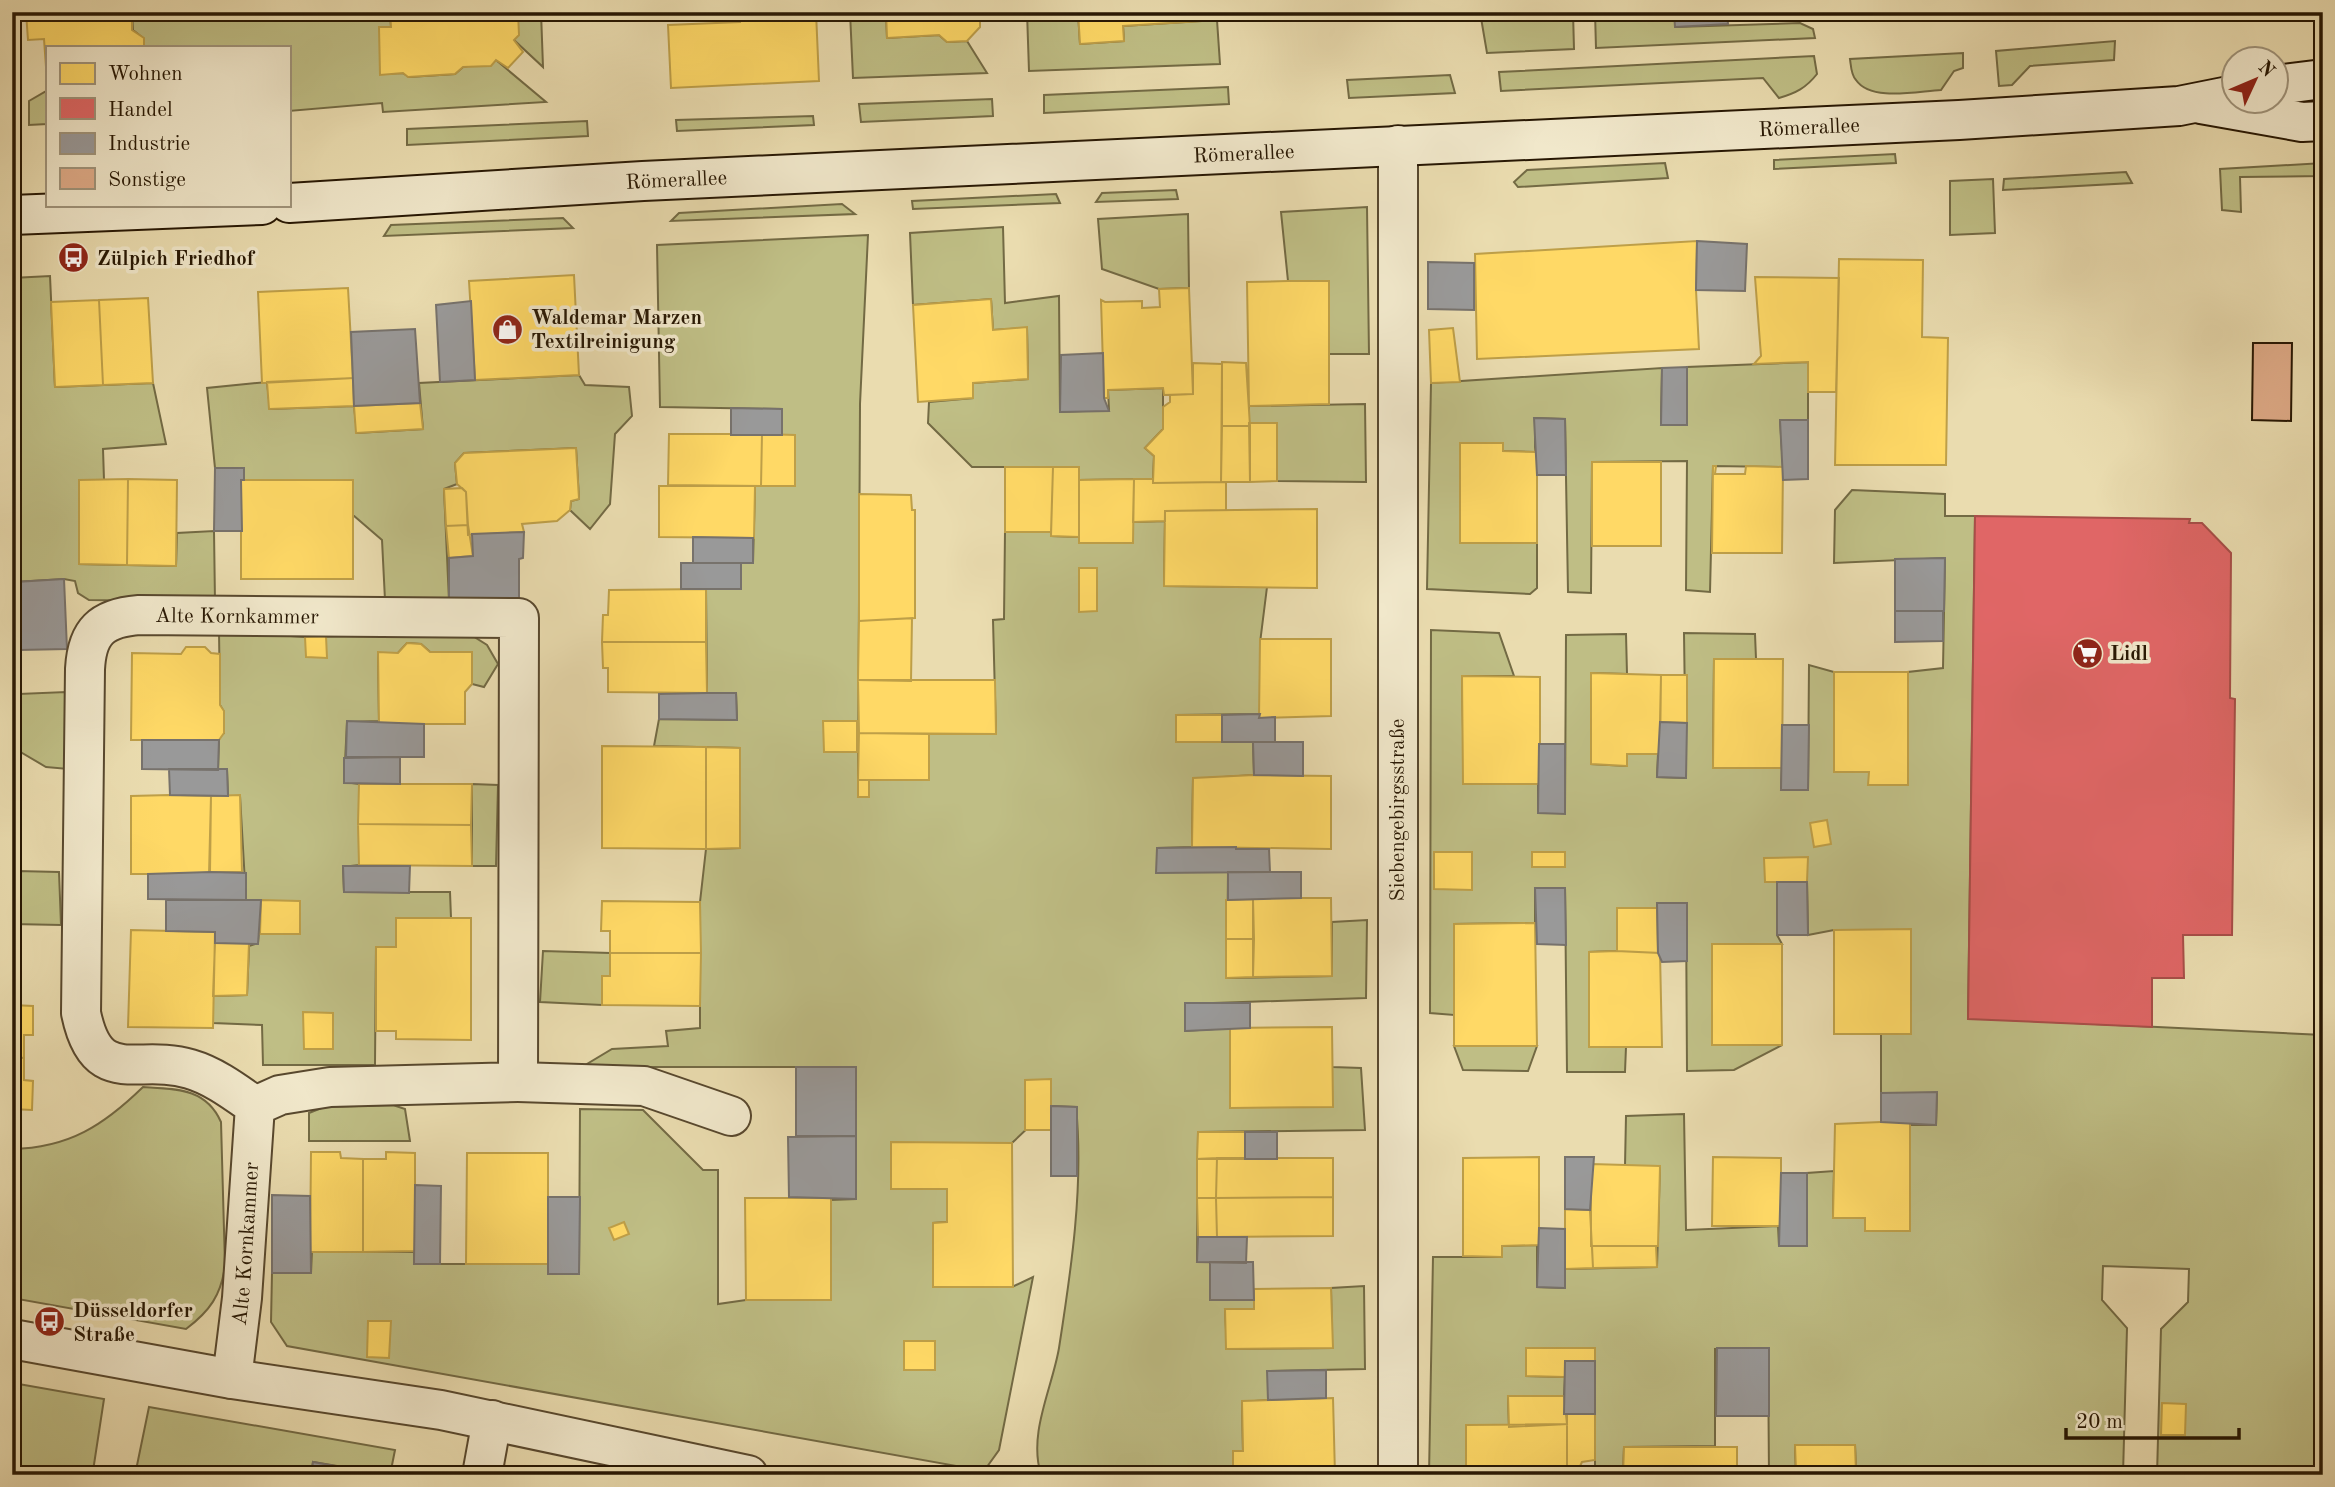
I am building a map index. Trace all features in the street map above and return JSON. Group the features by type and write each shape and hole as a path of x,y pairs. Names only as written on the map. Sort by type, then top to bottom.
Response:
{"street":[{"path":"2290,83 2323,79"},
{"name":"Römerallee","path":"290,203 643,181 1970,119 2216,99 2302,122 2323,121"},
{"name":"Siebengebirgsstraße","path":"1398,145 1398,1475"},
{"path":"12,215 237,206"},
{"name":"Alte Kornkammer","path":"232,1379 242,1298 255,1106 232,1089 190,1069 173,1065 115,1065 96,1052 85,1029 81,979 85,662 90,640 95,633 121,617 519,618 518,1082"},
{"path":"255,1106 280,1095 330,1087 518,1082 644,1086 730,1116"},
{"path":"12,1339 232,1379 492,1420 748,1475"},
{"path":"482,1475 492,1420"}],"shaded area":[{"path":"132,12 390,12 391,27 380,27 381,74 403,73 409,77 455,74 463,67 496,60 546,102 383,112 382,103 290,111 290,46 144,46 143,38 133,30"},
{"path":"518,12 541,12 543,67 514,40"},
{"path":"850,12 886,12 887,38 939,35 947,42 967,41 987,73 853,78"},
{"path":"1027,12 1078,12 1080,44 1124,41 1123,26 1217,20 1220,64 1029,71"},
{"path":"1480,12 1573,12 1574,49 1487,53"},
{"path":"1595,12 1674,12 1676,27 1800,23 1813,29 1815,38 1596,48"},
{"path":"2115,41 2114,60 2030,66 2012,85 1999,86 1996,51"},
{"path":"1963,53 1963,68 1954,71 1941,90 1896,94 1863,87 1853,76 1850,59"},
{"path":"1814,56 1817,74 1800,89 1779,98 1763,78 1501,91 1499,72"},
{"path":"1450,75 1455,93 1349,98 1347,80"},
{"path":"1228,87 1229,104 1044,113 1044,95"},
{"path":"46,91 46,124 29,125 29,101"},
{"path":"992,99 993,116 861,122 859,104"},
{"path":"813,116 814,125 677,131 676,120"},
{"path":"587,121 588,136 407,145 407,129"},
{"path":"1895,154 1896,163 1774,169 1774,160"},
{"path":"1665,163 1668,178 1518,187 1514,182 1527,170"},
{"path":"2323,163 2323,176 2240,177 2241,212 2222,210 2220,169"},
{"path":"2126,172 2132,183 2003,190 2004,179"},
{"path":"1993,179 1995,233 1950,235 1950,181"},
{"path":"1176,190 1178,199 1096,202 1102,193"},
{"path":"1056,194 1060,203 913,209 912,201"},
{"path":"842,204 855,214 671,221 679,213"},
{"path":"1367,207 1369,354 1329,354 1329,281 1288,281 1281,212"},
{"path":"1188,214 1189,288 1159,289 1102,269 1098,219"},
{"path":"563,218 573,228 384,236 391,225"},
{"path":"1003,227 1005,303 1059,296 1060,412 1109,410 1108,390 1163,388 1163,429 1145,448 1154,456 1153,479 1079,480 1078,467 972,467 928,423 929,402 973,398 973,383 1028,379 1027,328 993,330 991,299 913,305 910,233"},
{"path":"868,235 860,404 858,797 869,797 869,780 929,780 929,734 996,734 993,620 1004,619 1005,532 1051,532 1052,536 1079,537 1079,542 1133,542 1133,522 1165,521 1164,586 1267,587 1260,643 1260,714 1176,715 1177,742 1253,742 1254,775 1193,779 1192,847 1157,848 1228,872 1227,978 1332,976 1332,922 1367,920 1366,998 1185,1004 1185,1031 1230,1028 1332,1067 1361,1068 1365,1130 1198,1132 1197,1262 1210,1262 1210,1300 1254,1300 1254,1309 1225,1309 1227,1349 1332,1348 1331,1288 1364,1286 1365,1369 1268,1371 1268,1400 1242,1402 1243,1451 1233,1452 1233,1475 1041,1475 1037,1443 1039,1427 1059,1348 1075,1228 1078,1167 1076,1107 1051,1106 1012,1143 891,1143 891,1189 947,1189 947,1222 933,1223 933,1287 1012,1287 1033,1277 999,1450 984,1471 287,1346 271,1322 272,1273 311,1273 312,1251 414,1252 414,1264 548,1264 548,1274 579,1274 580,1109 643,1110 703,1170 718,1170 718,1304 746,1300 831,1300 830,1200 856,1199 856,1067 582,1067 612,1049 668,1046 666,1031 700,1028 700,902 706,849 740,848 740,748 654,746 659,719 737,720 736,693 707,693 706,589 740,589 741,563 753,563 755,486 795,485 795,435 782,435 782,409 660,407 657,245"},
{"path":"50,276 55,387 153,383 166,444 103,449 104,480 79,480 79,564 176,566 177,533 214,531 215,602 89,600 78,593 75,581 64,579 15,582 19,694 12,694 12,278"},
{"path":"1808,362 1808,420 1780,420 1783,467 1713,466 1710,592 1686,590 1687,461 1592,462 1591,593 1568,592 1565,419 1535,418 1535,452 1503,451 1502,443 1460,443 1461,543 1537,543 1537,588 1530,594 1427,589 1431,383 1662,368 1661,425 1687,425 1687,367"},
{"path":"579,375 585,385 629,387 632,416 615,434 610,504 590,529 570,510 571,501 579,499 576,448 464,453 455,463 457,484 444,489 449,601 385,600 382,540 353,515 352,480 241,480 243,468 215,468 207,388 267,382 270,409 354,406 357,433 423,429 419,383"},
{"path":"1365,404 1366,482 1277,481 1276,424 1249,423 1249,406"},
{"path":"1852,490 1945,494 1945,516 1975,516 1968,1018 2323,1035 2323,1475 2157,1475 2161,1329 2188,1302 2189,1269 2103,1266 2102,1300 2127,1328 2123,1475 1856,1472 1855,1445 1795,1445 1796,1475 1769,1475 1768,1348 1715,1349 1715,1446 1624,1447 1623,1475 1595,1475 1595,1349 1526,1348 1526,1376 1565,1377 1564,1396 1508,1396 1509,1427 1468,1475 1429,1475 1433,1257 1502,1257 1502,1246 1537,1245 1537,1287 1564,1288 1565,1269 1657,1267 1660,1166 1625,1166 1626,1116 1684,1114 1686,1230 1778,1226 1779,1246 1807,1246 1807,1173 1834,1171 1833,1218 1865,1218 1865,1231 1909,1231 1910,1125 1936,1125 1937,1093 1881,1093 1881,1034 1911,1033 1911,930 1834,930 1808,935 1807,882 1777,882 1777,935 1782,944 1713,945 1712,1045 1782,1045 1734,1070 1687,1071 1686,903 1657,903 1657,908 1617,908 1617,951 1589,952 1589,1046 1626,1047 1625,1072 1567,1072 1565,888 1535,888 1535,923 1454,924 1454,1015 1430,1013 1431,630 1499,633 1514,676 1462,676 1464,784 1538,784 1538,813 1565,812 1566,635 1626,634 1627,674 1591,673 1591,764 1627,766 1627,754 1658,754 1657,777 1686,778 1684,633 1755,634 1756,659 1714,659 1713,768 1782,768 1781,790 1808,790 1809,665 1834,672 1834,771 1869,772 1869,785 1908,785 1908,672 1943,668 1945,558 1834,563 1835,510"},
{"path":"219,631 305,637 468,633 487,645 498,664 484,687 472,684 472,653 430,652 421,644 407,643 398,653 378,653 379,721 347,722 344,782 359,784 359,865 343,867 344,892 450,892 451,918 397,918 396,947 376,947 375,1065 263,1065 262,1025 213,1023 213,996 247,995 249,946 258,943 261,901 246,900 240,796 228,796 227,770 218,770 219,737 224,733 224,712 220,705"},
{"path":"66,692 68,769 46,767 12,747 12,723 18,723 19,694"},
{"path":"472,784 498,785 496,866 472,866"},
{"path":"17,871 59,872 61,925 12,924 12,879 17,878"},
{"path":"543,951 610,953 610,976 602,976 602,1005 540,1002"},
{"path":"1454,1046 1537,1046 1528,1071 1463,1070"},
{"path":"143,1087 189,1092 207,1102 221,1122 225,1266 221,1286 213,1302 202,1316 186,1329 12,1298 12,1149 51,1144 84,1132 114,1113"},
{"path":"393,1105 405,1109 410,1141 309,1141 309,1113 324,1107"},
{"path":"13,1383 104,1399 93,1471 106,1475 12,1475"},
{"path":"149,1407 395,1450 390,1475 313,1462 311,1475 135,1475"}],"building: Wohnen":[{"path":"26,12 132,12 132,30 144,38 144,46 46,46 46,67 44,39 28,40"},
{"path":"390,12 518,12 519,35 514,40 523,52 508,68 496,60 491,66 463,67 455,74 408,77 403,73 380,75 379,27 391,27"},
{"path":"739,12 816,12 819,81 671,88 668,25 740,22"},
{"path":"886,12 980,12 980,27 967,41 947,42 939,35 887,38"},
{"path":"1078,12 1216,12 1217,20 1123,26 1124,41 1080,44"},
{"path":"1697,241 1699,349 1477,359 1475,254"},
{"path":"1839,259 1923,260 1922,337 1948,338 1946,465 1835,465"},
{"path":"574,275 579,375 475,380 469,281"},
{"path":"1755,277 1839,278 1836,392 1808,392 1808,362 1754,364 1761,356"},
{"path":"1329,281 1329,404 1249,406 1247,282"},
{"path":"348,288 353,378 262,383 258,292"},
{"path":"1189,288 1193,394 1164,395 1163,388 1108,390 1108,398 1104,398 1101,300 1142,301 1142,308 1160,307 1159,289"},
{"path":"148,298 153,383 103,385 99,300"},
{"path":"991,299 993,330 1027,327 1028,379 973,383 973,398 918,402 913,305"},
{"path":"99,300 103,385 55,387 51,302"},
{"path":"1453,328 1460,382 1431,383 1429,330"},
{"path":"1222,362 1246,363 1250,426 1222,426"},
{"path":"1193,363 1222,364 1221,482 1153,483 1154,456 1145,448 1163,429 1163,407 1170,402 1170,395 1193,394"},
{"path":"353,378 354,406 269,409 267,382"},
{"path":"420,403 423,429 356,433 354,406"},
{"path":"1249,423 1277,423 1277,481 1250,482"},
{"path":"1222,426 1250,426 1250,482 1221,482"},
{"path":"669,434 762,434 761,486 668,485"},
{"path":"762,434 795,435 795,486 761,486"},
{"path":"1537,442 1537,543 1460,543 1460,443 1503,443 1503,451 1535,452"},
{"path":"576,448 579,499 571,501 570,510 557,521 522,524 524,532 468,535 466,492 457,484 455,463 464,453"},
{"path":"1592,462 1661,462 1661,546 1592,546"},
{"path":"1713,466 1716,466 1715,474 1745,474 1746,466 1783,467 1782,553 1712,553"},
{"path":"1005,467 1053,467 1051,532 1005,532"},
{"path":"1053,467 1079,467 1079,537 1051,536"},
{"path":"128,479 127,565 79,564 79,480"},
{"path":"128,479 177,480 176,566 127,565"},
{"path":"1134,479 1133,543 1079,543 1079,480"},
{"path":"1134,479 1153,479 1153,483 1226,482 1226,510 1165,511 1165,521 1133,522"},
{"path":"241,480 353,480 353,579 241,579"},
{"path":"659,486 755,486 754,538 659,537"},
{"path":"462,488 466,492 468,525 446,526 444,489"},
{"path":"859,494 911,495 912,510 915,510 915,618 859,621"},
{"path":"1317,509 1317,588 1164,586 1165,511"},
{"path":"468,525 473,556 449,558 446,526"},
{"path":"1079,568 1097,568 1097,611 1079,612"},
{"path":"706,589 706,642 602,642 603,615 608,615 609,590"},
{"path":"912,618 911,681 858,680 859,621"},
{"path":"326,636 327,658 306,657 305,637"},
{"path":"1260,639 1331,639 1331,716 1259,718"},
{"path":"602,642 706,642 707,693 608,692 608,668 603,668"},
{"path":"407,643 421,644 430,652 472,652 472,684 465,692 465,724 379,724 378,652 398,653"},
{"path":"186,647 205,647 211,653 220,654 220,705 224,711 224,733 219,740 131,740 132,653 181,654"},
{"path":"1714,659 1783,659 1782,768 1713,768"},
{"path":"1834,672 1908,672 1908,785 1868,785 1869,772 1834,772"},
{"path":"1591,673 1661,675 1660,754 1627,754 1627,766 1591,764"},
{"path":"1661,675 1687,675 1687,723 1660,722"},
{"path":"1462,676 1540,677 1540,784 1463,784"},
{"path":"858,680 995,680 996,734 859,733"},
{"path":"12,694 19,694 18,723 12,723"},
{"path":"1176,715 1222,715 1222,742 1176,742"},
{"path":"823,721 857,721 857,752 824,752"},
{"path":"859,733 929,734 929,780 858,780"},
{"path":"602,746 706,747 706,849 602,848"},
{"path":"706,747 740,748 740,848 706,849"},
{"path":"12,768 18,768 17,798 12,798"},
{"path":"1254,775 1331,776 1331,849 1192,847 1193,778"},
{"path":"858,780 869,780 869,797 858,797"},
{"path":"359,784 472,784 471,825 358,824"},
{"path":"240,795 242,872 210,872 211,796"},
{"path":"131,796 211,796 209,874 131,874"},
{"path":"1827,820 1831,844 1814,847 1810,823"},
{"path":"358,824 471,825 472,866 359,865"},
{"path":"12,849 17,849 17,878 12,879"},
{"path":"1434,852 1472,852 1472,890 1434,889"},
{"path":"1532,852 1565,852 1565,867 1532,867"},
{"path":"1808,857 1807,882 1765,882 1764,858"},
{"path":"1253,898 1331,898 1332,976 1253,977"},
{"path":"1253,899 1254,939 1226,939 1226,900"},
{"path":"261,900 300,901 300,934 260,934"},
{"path":"602,901 700,902 701,953 610,953 610,931 601,931"},
{"path":"1617,908 1657,908 1658,953 1617,951"},
{"path":"396,918 471,918 471,1040 396,1039 396,1031 376,1031 376,947 396,947"},
{"path":"1535,923 1537,1046 1454,1046 1454,924"},
{"path":"12,924 17,924 17,953 12,953"},
{"path":"1911,929 1911,1034 1834,1034 1834,930"},
{"path":"131,930 215,932 213,1028 128,1027"},
{"path":"1226,939 1254,939 1253,977 1226,978"},
{"path":"215,943 249,943 247,995 213,996"},
{"path":"1712,944 1782,944 1782,1045 1712,1045"},
{"path":"1589,952 1660,953 1662,1047 1589,1047"},
{"path":"610,953 701,953 700,1006 602,1005 602,976 610,976"},
{"path":"12,1005 33,1006 33,1035 24,1035 24,1058 12,1057"},
{"path":"303,1012 333,1013 333,1049 304,1049"},
{"path":"1332,1027 1333,1107 1230,1108 1230,1028"},
{"path":"12,1057 24,1058 24,1080 33,1081 32,1110 12,1109"},
{"path":"1051,1079 1051,1130 1025,1130 1025,1080"},
{"path":"1910,1122 1910,1231 1865,1231 1865,1218 1833,1218 1835,1124"},
{"path":"1198,1132 1245,1132 1245,1159 1197,1159"},
{"path":"891,1142 1012,1143 1013,1287 933,1287 933,1223 947,1222 947,1189 891,1189"},
{"path":"311,1152 340,1152 341,1158 363,1159 363,1252 310,1252"},
{"path":"386,1152 415,1153 415,1251 363,1252 363,1159 386,1159"},
{"path":"467,1153 548,1153 548,1264 466,1264"},
{"path":"1539,1157 1539,1245 1502,1246 1502,1257 1463,1256 1463,1158"},
{"path":"1713,1157 1781,1158 1781,1226 1712,1226"},
{"path":"1217,1158 1333,1158 1333,1197 1216,1198"},
{"path":"1217,1158 1216,1198 1197,1198 1197,1159"},
{"path":"1591,1164 1660,1166 1658,1246 1591,1246"},
{"path":"1333,1197 1333,1236 1217,1237 1216,1198"},
{"path":"745,1198 831,1198 831,1300 746,1300"},
{"path":"1197,1198 1216,1198 1217,1237 1198,1237"},
{"path":"1565,1209 1590,1210 1593,1268 1565,1269"},
{"path":"624,1222 629,1234 614,1240 609,1228"},
{"path":"1592,1246 1656,1246 1657,1267 1593,1268"},
{"path":"1331,1288 1333,1348 1226,1349 1225,1309 1254,1309 1254,1289"},
{"path":"368,1321 391,1321 389,1358 367,1357"},
{"path":"904,1341 935,1341 935,1370 904,1370"},
{"path":"1526,1348 1595,1348 1595,1361 1565,1361 1565,1377 1526,1376"},
{"path":"1508,1396 1564,1396 1567,1424 1509,1427"},
{"path":"1333,1398 1335,1475 1233,1475 1233,1451 1243,1451 1242,1401"},
{"path":"2162,1403 2186,1404 2185,1435 2161,1435"},
{"path":"1567,1414 1595,1414 1595,1460 1582,1462 1576,1475 1567,1475"},
{"path":"1567,1424 1567,1475 1466,1475 1466,1425"},
{"path":"1795,1445 1855,1445 1856,1472 1796,1472"},
{"path":"1624,1447 1737,1447 1737,1475 1623,1475"},
{"path":"1796,1472 1902,1473 1902,1475 1796,1475"}],"building: Handel":[{"path":"1975,516 2190,519 2189,523 2202,523 2231,553 2230,698 2235,699 2232,935 2183,935 2184,978 2152,978 2152,1027 1968,1019"}],"building: Industrie":[{"path":"1674,12 1727,12 1728,24 1675,27"},
{"path":"1697,241 1747,244 1745,291 1696,290"},
{"path":"1428,262 1474,263 1474,310 1428,309"},
{"path":"471,301 475,380 440,382 436,305"},
{"path":"415,329 420,403 354,406 351,332"},
{"path":"1103,353 1104,398 1109,411 1060,412 1061,355"},
{"path":"1687,367 1687,425 1661,425 1662,368"},
{"path":"731,408 782,409 782,435 731,435"},
{"path":"1534,418 1565,419 1566,475 1537,475"},
{"path":"1780,420 1808,420 1808,479 1783,480"},
{"path":"215,468 244,468 244,480 241,480 242,531 214,531"},
{"path":"524,532 523,558 519,559 519,601 449,601 449,558 473,556 472,534"},
{"path":"693,537 753,538 753,563 693,563"},
{"path":"1945,558 1944,611 1895,611 1895,559"},
{"path":"681,563 741,563 741,589 681,589"},
{"path":"64,579 67,649 19,650 15,582"},
{"path":"1895,611 1943,611 1943,641 1895,642"},
{"path":"736,693 737,720 659,719 659,694"},
{"path":"1260,714 1259,718 1275,717 1275,742 1222,742 1222,715"},
{"path":"347,721 424,724 424,757 346,757"},
{"path":"1660,722 1687,723 1686,778 1657,777"},
{"path":"1782,725 1809,725 1808,790 1781,790"},
{"path":"142,740 219,740 218,770 142,769"},
{"path":"1253,742 1303,742 1303,776 1254,775"},
{"path":"1539,744 1565,744 1565,814 1538,813"},
{"path":"400,757 400,784 344,783 344,758"},
{"path":"169,769 227,769 228,796 170,795"},
{"path":"1157,848 1269,849 1270,872 1156,873"},
{"path":"343,866 410,866 409,893 344,892"},
{"path":"1228,872 1301,872 1301,898 1228,900"},
{"path":"246,873 246,900 148,899 148,874"},
{"path":"1777,882 1807,882 1808,935 1777,935"},
{"path":"1535,888 1565,888 1566,945 1537,944"},
{"path":"166,900 261,900 258,944 215,943 215,932 166,931"},
{"path":"1657,903 1687,903 1687,961 1662,962 1658,953"},
{"path":"1185,1003 1250,1003 1250,1028 1185,1031"},
{"path":"796,1067 856,1067 856,1136 796,1136"},
{"path":"1937,1092 1936,1125 1881,1122 1881,1093"},
{"path":"1051,1106 1077,1107 1077,1176 1051,1176"},
{"path":"1245,1132 1277,1132 1277,1159 1245,1159"},
{"path":"856,1136 856,1199 789,1197 788,1137"},
{"path":"1565,1157 1594,1157 1590,1210 1565,1209"},
{"path":"1781,1173 1807,1173 1807,1246 1779,1246"},
{"path":"415,1185 441,1186 440,1264 414,1264"},
{"path":"272,1195 310,1196 311,1273 272,1273"},
{"path":"548,1197 580,1197 579,1274 548,1274"},
{"path":"1539,1228 1565,1229 1565,1288 1537,1287"},
{"path":"1198,1237 1247,1237 1246,1263 1197,1262"},
{"path":"1210,1262 1253,1262 1254,1300 1210,1300"},
{"path":"1717,1348 1769,1348 1769,1416 1716,1416"},
{"path":"1565,1361 1595,1361 1595,1414 1564,1414"},
{"path":"1326,1370 1326,1398 1268,1400 1267,1371"},
{"path":"313,1462 385,1475 311,1475"}],"building: Sonstige":[{"path":"2253,343 2292,343 2291,421 2252,420"}],"place":[{"name":"Zülpich Friedhof","path":"74,258"},
{"name":"Waldemar Marzen Textilreinigung","path":"508,329"},
{"name":"Lidl","path":"2087,653"},
{"name":"Düsseldorfer Straße","path":"50,1322"}]}
